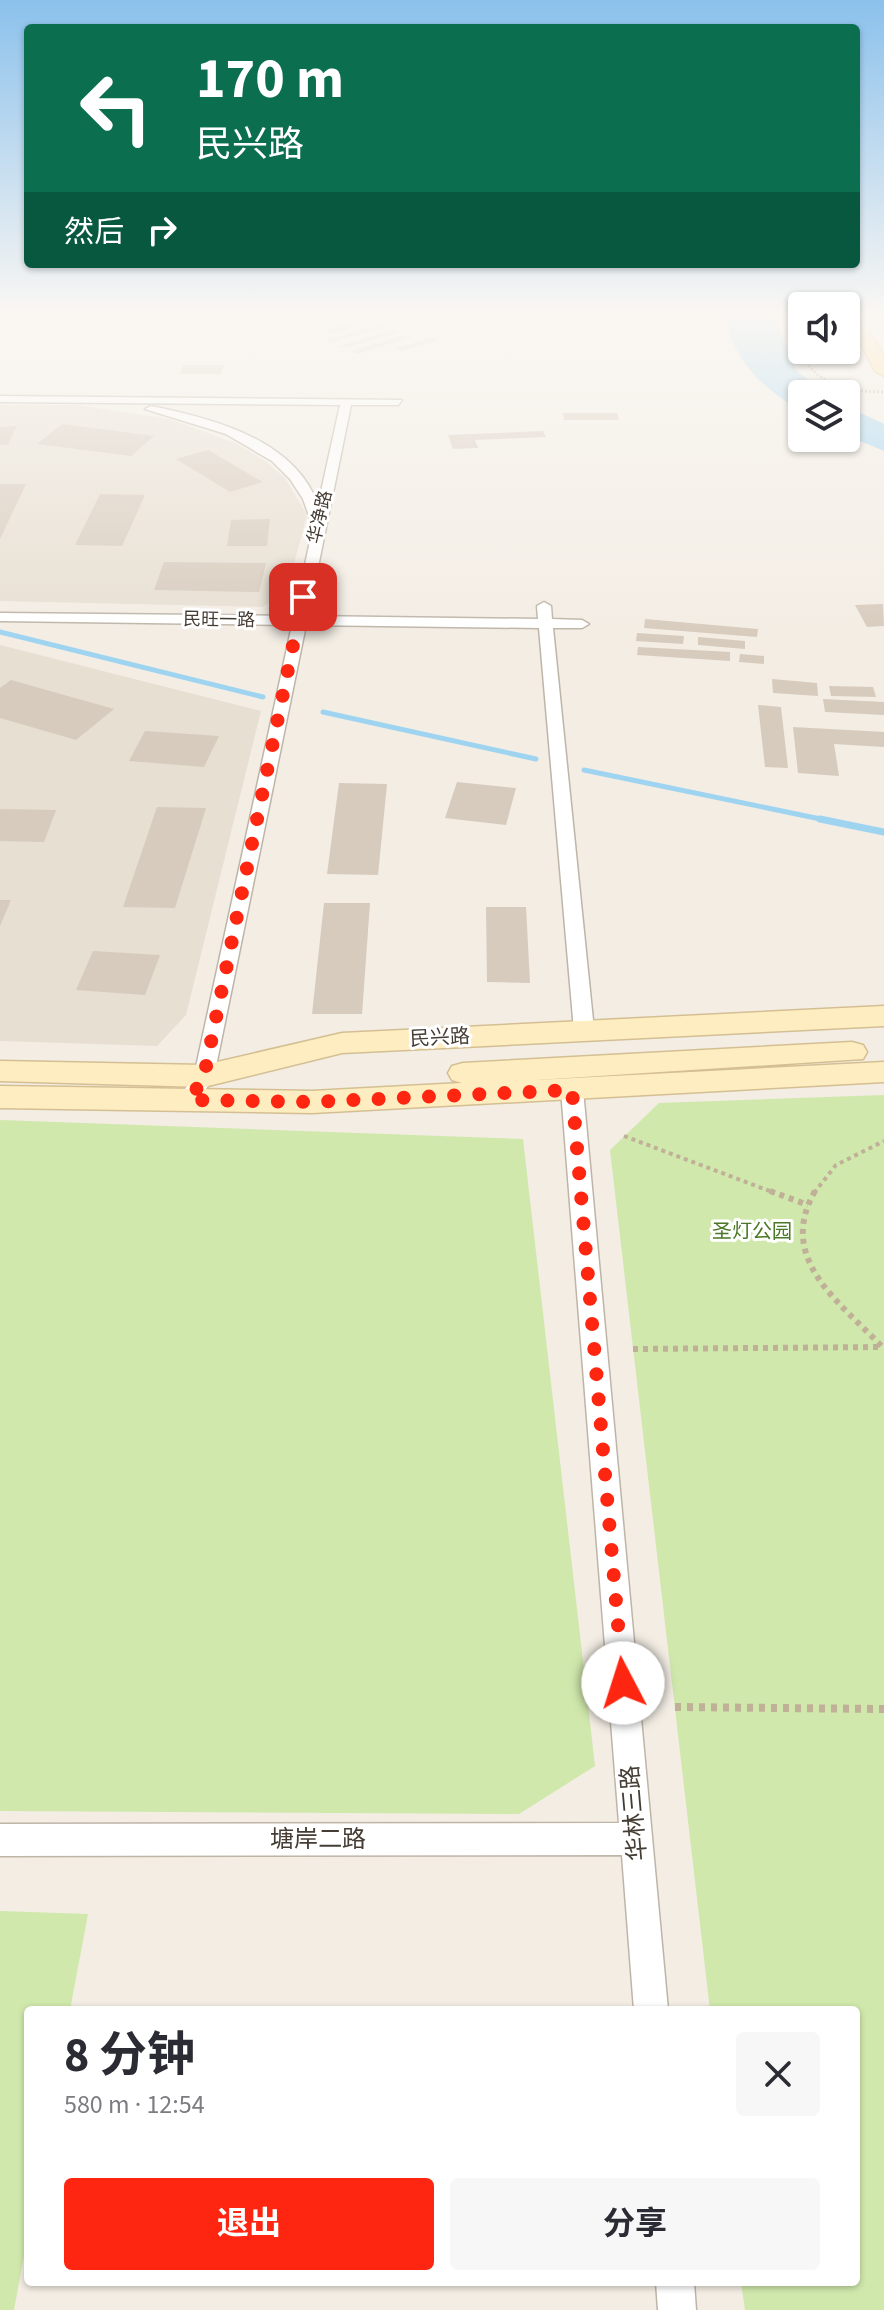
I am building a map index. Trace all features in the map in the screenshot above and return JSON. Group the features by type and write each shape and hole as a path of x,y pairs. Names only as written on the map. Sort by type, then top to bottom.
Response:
{"main road":[{"name":"民兴路","path":"0,1097 197,1088 342,1043 884,1016"},
{"name":"民兴路","path":"327,1069 884,1031"},
{"name":"民兴路","path":"327,1069 884,1050"},
{"path":"197,1088 327,1069"},
{"name":"民兴路","path":"0,1071 197,1088 312,1102 884,1072"}],"street":[{"path":"206,424 256,444 296,474 311,500 318,527"},
{"name":"华净路","path":"197,1088 341,424"},
{"path":"544,615 584,1030"},
{"name":"民旺一路","path":"0,617 297,620 544,615 582,624"},
{"name":"华林三路","path":"572,1090 651,2006"},
{"name":"塘岸二路","path":"0,1840 637,1839"},
{"path":"675,2286 677,2310"}],"path":[{"path":"624,1136 808,1205"},
{"path":"883,1348 822,1287 806,1259 802,1234 808,1205 819,1183 832,1168 884,1141"},
{"path":"633,1349 883,1348"},
{"path":"675,1707 884,1709"}],"shaded area":[{"path":"0,424 182,424 235,443 265,461 285,478 307,515 286,593 262,607 0,601"},
{"path":"0,645 261,711 186,1015 157,1046 0,1041"}],"green space":[{"name":"圣灯公园","path":"884,1095 884,2310 745,2310 742,2286 860,2286 860,2006 710,2006 610,1150 659,1103"},
{"path":"0,1120 523,1139 595,1766 519,1814 0,1811"},
{"path":"0,1911 88,1914 71,2006 24,2006 24,2256 14,2310 0,2310"}],"water":[{"path":"860,424 884,424 884,451 860,441"}],"building":[{"path":"62,424 154,436 131,456 37,444"},
{"path":"17,426 8,445 0,445 0,427"},
{"path":"543,431 546,437 475,440 478,448 453,449 448,435"},
{"path":"208,450 263,482 230,492 176,459"},
{"path":"0,484 26,484 0,539"},
{"path":"100,494 145,495 122,546 75,545"},
{"path":"270,519 267,546 227,546 231,520"},
{"path":"164,562 266,563 259,592 154,590"},
{"path":"883,604 884,626 867,627 855,605"},
{"path":"645,619 758,629 757,637 644,628"},
{"path":"637,633 684,636 683,644 636,641"},
{"path":"698,637 745,641 745,649 698,645"},
{"path":"638,647 730,652 730,661 637,655"},
{"path":"740,654 764,656 764,664 739,662"},
{"path":"772,679 817,683 818,696 773,693"},
{"path":"11,680 114,709 76,740 0,718 0,688"},
{"path":"829,686 873,687 876,697 831,696"},
{"path":"823,699 884,702 884,715 825,712"},
{"path":"758,705 781,707 788,768 765,767"},
{"path":"793,727 884,732 884,747 834,744 839,776 798,773"},
{"path":"145,731 219,736 204,767 129,761"},
{"path":"457,782 516,788 506,825 445,818"},
{"path":"339,783 387,784 378,875 327,874"},
{"path":"157,807 206,808 175,908 123,907"},
{"path":"0,809 56,810 44,842 0,841"},
{"path":"0,900 11,900 0,926"},
{"path":"324,903 370,903 362,1014 312,1014"},
{"path":"486,907 526,907 530,983 487,982"},
{"path":"93,951 160,955 145,995 76,990"}],"waterway":[{"path":"0,632 263,697"},
{"path":"323,712 536,759"},
{"path":"584,770 830,821"},
{"path":"820,819 884,832"}],"route":[{"path":"303,597 204,1076 190,1100 312,1102 572,1090 623,1683"}]}
